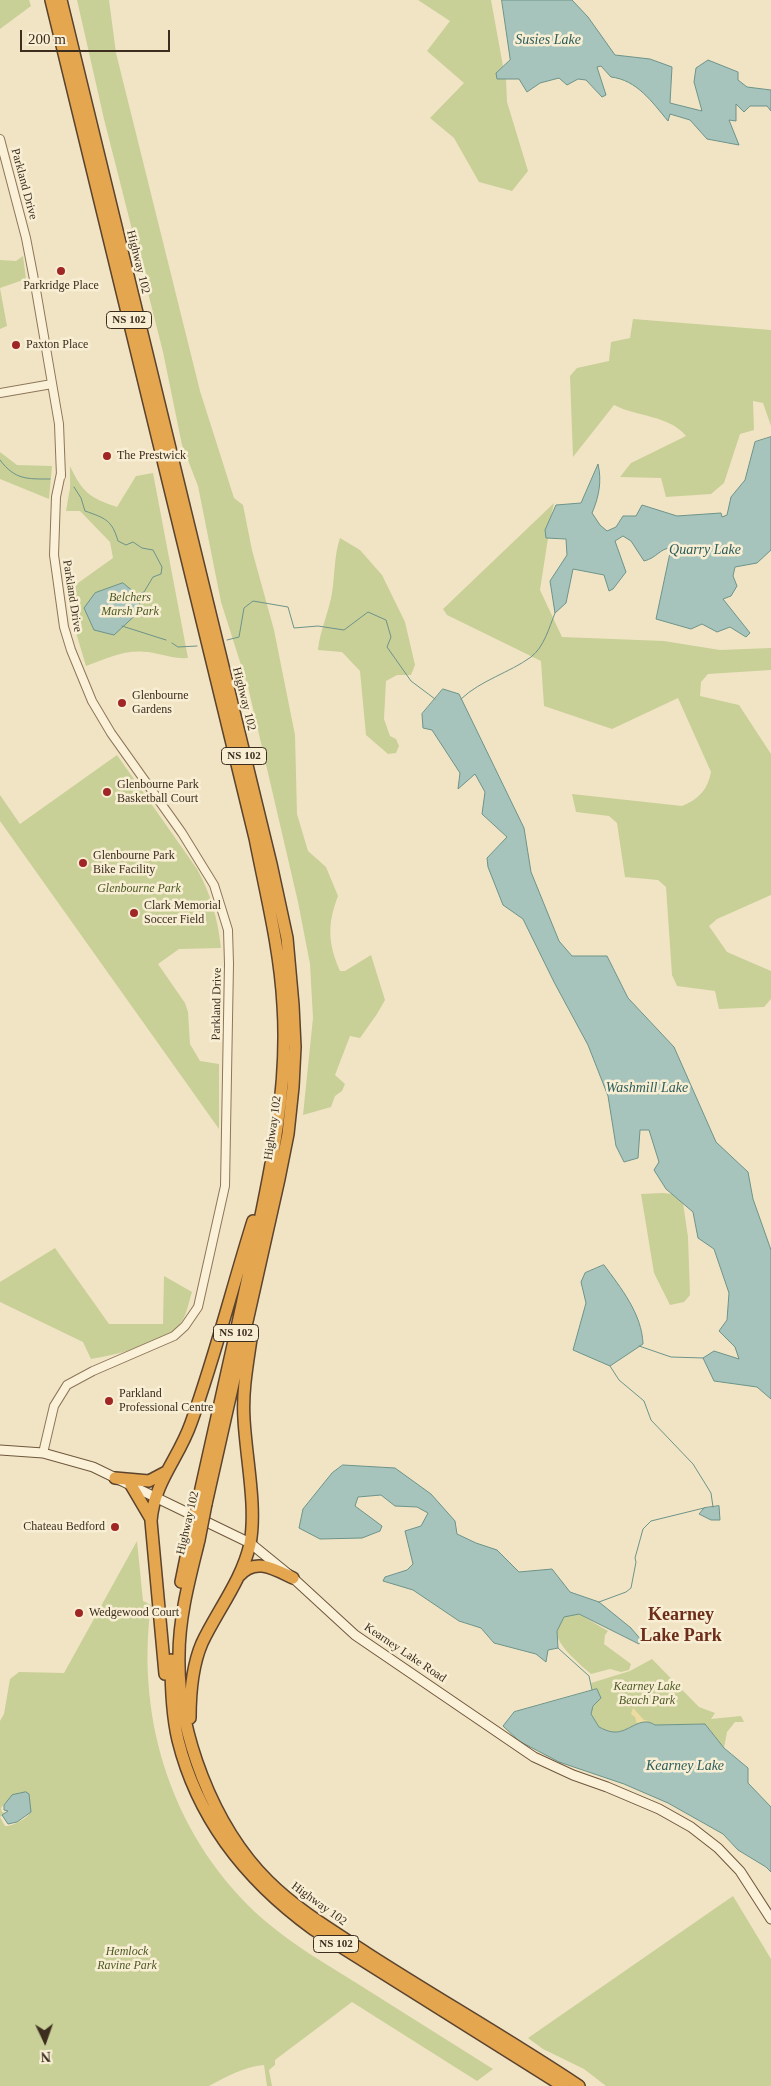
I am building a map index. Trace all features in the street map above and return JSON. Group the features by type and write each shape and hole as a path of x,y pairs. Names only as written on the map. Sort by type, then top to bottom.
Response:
{"highway":[{"name":"Highway 102","path":"51,0 252,829 276,937 283,1006 283,1065 280,1105 271,1162 195,1539 178,1654 184,1717 191,1745 217,1808 239,1845 266,1879 282,1895 381,1962 579,2086"},
{"name":"Highway 102","path":"61,0 269,854 287,938 294,1005 295,1047 288,1134 274,1202 202,1503"},
{"path":"178,1739 167,1691 151,1521 155,1497 190,1426 202,1392 271,1162"},
{"path":"198,1764 190,1720 190,1701 194,1670 201,1645 235,1581 250,1543 252,1520 244,1418 244,1384 274,1202"},
{"path":"115,1478 149,1480 166,1472"},
{"path":"131,1485 151,1521"},
{"name":"Highway 102","path":"195,1539 173,1634 171,1677 178,1739 195,1791 217,1832 244,1869 277,1902 313,1929 563,2086"},
{"path":"235,1581 244,1570 262,1565 293,1578"}],"main road":[{"name":"Kearney Lake Road","path":"0,1450 43,1453 93,1467 250,1543 293,1578 356,1636 534,1757 555,1768 659,1808 698,1832 730,1859 771,1918"}],"street":[{"name":"Parkland Drive","path":"0,139 26,238 59,424 61,498 56,514 54,555 64,627 92,701 111,733 195,853 214,885 222,905 228,930 225,1186 198,1307 185,1326 174,1336 67,1385 54,1406 43,1453"},
{"path":"0,393 52,384"}],"green space":[{"path":"0,0 29,0 31,6 0,29"},
{"path":"77,0 109,0 116,53 200,391 234,498 243,505 252,550 274,630 295,735 297,814 308,851 326,867 338,896 334,906 330,934 333,952 340,971 345,971 371,955 385,1000 360,1038 350,1036 335,1075 345,1084 342,1091 335,1096 331,1107 303,1115 313,1018 310,964 298,902 248,687 221,602 198,486 182,445 163,352 104,119"},
{"path":"418,0 491,0 503,66 496,73 498,79 506,79 507,102 528,171 512,191 479,182 454,138 430,118 464,83 427,51 450,21"},
{"path":"23,256 26,279 0,288 0,260 16,261"},
{"path":"0,288 7,326 0,329"},
{"path":"633,319 771,330 771,426 763,403 753,401 754,430 740,434 724,483 711,494 666,497 661,478 620,477 631,463 686,436 679,429 662,420 614,405 573,457 570,376 577,368 609,361 611,342 630,338"},
{"path":"0,452 17,465 52,466 49,499 0,479"},
{"name":"Belchers Marsh Park","path":"70,466 88,493 117,507 136,476 153,473 188,658 140,651 117,655 86,666 71,616 65,576 78,583 113,558 110,542 80,511 66,511 70,488"},
{"path":"554,503 546,538 548,538 540,590 562,637 664,641 720,650 771,648 771,670 708,674 701,682 700,696 739,705 771,754 771,895 717,919 709,926 727,952 771,971 771,999 764,1007 719,1009 715,991 677,986 672,975 666,887 658,880 625,877 617,823 609,816 576,812 572,794 682,806 702,793 708,784 711,772 678,698 612,729 544,706 541,661 447,615 443,609"},
{"path":"340,538 360,550 382,575 405,622 415,665 411,675 397,675 386,681 384,719 390,736 396,739 399,746 396,753 388,754 366,735 360,671 342,652 318,650 331,600"},
{"name":"Glenbourne Park","path":"117,755 197,869 213,907 221,948 179,949 158,964 185,1003 188,1012 190,1044 200,1061 219,1064 219,1129 0,821 0,795 20,824"},
{"path":"641,1194 672,1194 683,1203 688,1237 690,1295 684,1302 670,1305 654,1273"},
{"path":"55,1248 109,1324 163,1324 164,1276 192,1292 184,1318 175,1329 153,1342 127,1351 91,1359 83,1342 0,1302 0,1282"},
{"name":"Hemlock Ravine Park","path":"137,1541 143,1601 151,1605 148,1649 149,1692 156,1735 168,1777 184,1816 206,1854 233,1889 264,1920 286,1938 493,2069 477,2081 352,2002 275,2060 275,2065 269,2070 272,2086 267,2086 264,2065 242,2070 209,2086 0,2086 0,1817 0,1721 4,1714 10,1679 19,1672 64,1673","holes":["7,1801 29,1814 18,1822 5,1826 0,1817 6,1813 2,1812 1,1808"]},
{"path":"579,1614 608,1631 605,1635 604,1644 631,1664 629,1670 621,1672 610,1669 591,1674 570,1655 561,1643 557,1632 564,1617"},
{"name":"Kearney Lake Beach Park","path":"652,1659 699,1707 715,1713 711,1719 741,1716 744,1722 735,1722 727,1732 724,1748 705,1724 655,1725 650,1722 644,1722 619,1732 608,1731 599,1727 591,1714 593,1706 601,1698 597,1689 592,1690 591,1683 630,1671"},
{"path":"733,1896 771,1959 771,2086 606,2086 584,2069 543,2049 528,2038"}],"sand":[{"path":"633,1708 644,1720 649,1721 637,1724 635,1717 631,1714"}],"water":[{"name":"Susies Lake","path":"502,0 572,0 588,17 615,55 650,59 672,67 670,103 702,111 694,82 696,68 708,60 738,72 738,80 747,87 771,90 771,111 767,106 750,106 744,112 736,104 736,121 729,120 739,145 707,139 690,120 670,114 668,121 636,87 629,82 611,77 601,66 597,67 606,95 602,97 586,80 578,79 567,85 559,78 540,83 527,92 519,79 497,79 496,73 510,60"},
{"name":"Quarry Lake","path":"771,437 771,550 757,563 735,567 733,576 737,586 731,596 723,599 750,633 746,637 730,627 717,632 702,624 691,629 656,619 671,548 667,548 644,561 631,541 623,536 615,541 626,572 613,589 609,591 604,575 573,569 566,603 555,613 550,581 567,555 566,539 546,538 545,530 556,505 581,503 598,464 599,489 592,513 600,525 607,531 616,527 623,516 636,516 642,505 677,516 721,513 722,517 727,515 731,497 745,480 755,442"},
{"path":"123,583 134,592 142,609 114,635 94,630 84,608 95,593"},
{"name":"Washmill Lake","path":"443,689 459,694 524,828 531,872 559,941 572,956 607,956 628,998 674,1047 716,1142 748,1172 753,1199 771,1250 771,1399 757,1387 714,1381 703,1358 714,1351 739,1359 735,1347 719,1331 727,1320 729,1293 714,1249 698,1238 693,1212 666,1189 654,1170 659,1162 649,1130 640,1130 638,1158 624,1162 616,1146 608,1096 588,1045 523,919 503,905 488,867 487,858 507,837 482,814 485,792 475,774 458,789 460,773 432,730 423,728 422,714"},
{"path":"604,1265 624,1292 635,1312 642,1333 643,1344 610,1366 573,1350 586,1303 581,1282 585,1273"},
{"path":"343,1465 395,1468 431,1494 455,1521 457,1534 497,1550 519,1572 552,1569 570,1592 599,1602 631,1628 642,1641 639,1644 579,1614 564,1617 557,1631 558,1648 548,1650 546,1662 536,1654 494,1643 481,1628 459,1621 413,1590 383,1581 385,1577 407,1570 413,1564 405,1531 421,1526 428,1513 417,1507 395,1506 381,1495 358,1497 355,1506 382,1526 380,1531 362,1538 320,1539 299,1528 303,1509 332,1473"},
{"path":"719,1506 720,1520 711,1520 699,1514 704,1508"},
{"name":"Kearney Lake","path":"597,1689 601,1698 593,1706 591,1714 599,1727 608,1731 619,1732 644,1722 650,1722 655,1725 705,1724 724,1748 748,1768 748,1783 771,1807 771,1872 738,1850 723,1834 668,1803 624,1784 559,1762 519,1741 503,1726 514,1712"},
{"path":"26,1792 29,1794 31,1812 17,1822 8,1824 2,1815 8,1811 4,1810 4,1805 12,1795"}],"waterway":[{"path":"0,460 16,475 35,479 50,479"},
{"path":"74,487 81,498 85,511 107,521 113,528 118,541 126,545 133,542 142,548 153,550 162,567 161,574 153,577 144,592 136,595"},
{"path":"227,640 239,637 244,608 253,601 288,607 294,628 318,626 344,630 368,612 386,620 391,637 387,647 411,681 435,699"},
{"path":"461,699 477,687 514,668 536,653 543,643 555,613"},
{"path":"122,626 166,640"},
{"path":"172,643 178,647 197,646"},
{"path":"639,1346 671,1357 703,1358"},
{"path":"610,1366 619,1380 644,1401 651,1420 693,1464 711,1493 713,1507"},
{"path":"599,1602 626,1592 631,1588 636,1562 635,1558 643,1529 651,1521 704,1508"},
{"path":"558,1648 589,1676 592,1690"}],"place":[{"name":"Parkridge Place","path":"61,271"},
{"name":"Paxton Place","path":"16,345"},
{"name":"The Prestwick","path":"107,456"},
{"name":"Glenbourne Gardens","path":"122,703"},
{"name":"Glenbourne Park Basketball Court","path":"107,792"},
{"name":"Glenbourne Park Bike Facility","path":"83,863"},
{"name":"Clark Memorial Soccer Field","path":"134,913"},
{"name":"Parkland Professional Centre","path":"109,1401"},
{"name":"Chateau Bedford","path":"115,1527"},
{"name":"Wedgewood Court","path":"79,1613"}],"district":[{"name":"Kearney Lake Park","path":"681,1625"}]}
